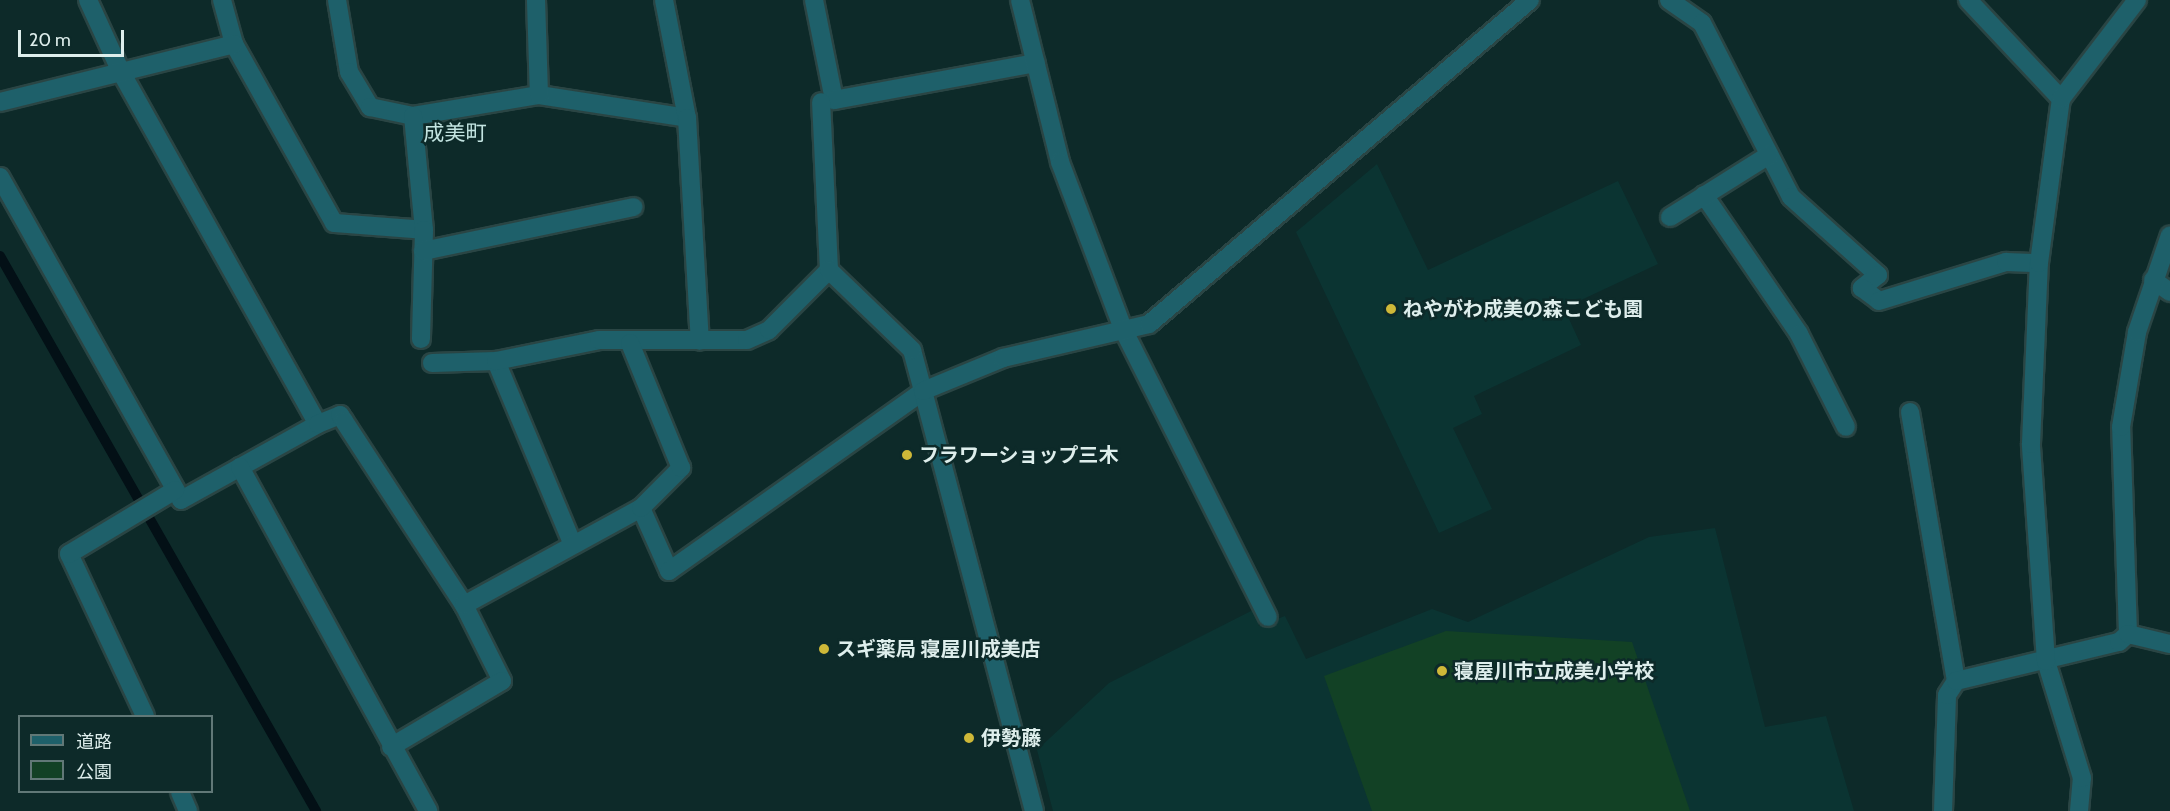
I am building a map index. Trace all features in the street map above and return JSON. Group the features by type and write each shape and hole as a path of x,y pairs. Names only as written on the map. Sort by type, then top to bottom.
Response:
{"street":[{"path":"88,0 121,72 318,424"},
{"path":"222,0 234,44 334,223 423,230"},
{"path":"338,0 349,72 370,107 413,116 539,95 687,118"},
{"path":"536,0 539,95"},
{"path":"664,0 687,118 700,341"},
{"path":"814,0 834,100 1036,63"},
{"path":"1020,0 1060,162 1124,331 1268,617"},
{"path":"641,508 669,571 923,391 1003,358 1149,324 1530,0"},
{"path":"1669,0 1702,24 1791,197 1878,275 1862,288 1879,301 2006,262 2039,263"},
{"path":"1968,0 2061,99"},
{"path":"2079,811 2082,778 2046,661 2031,444 2039,263 2061,99 2138,0"},
{"path":"0,102 234,44"},
{"path":"821,102 829,270 912,350 1034,811"},
{"path":"413,116 423,230 421,339"},
{"path":"1670,217 1769,154"},
{"path":"0,177 172,492 181,500 318,424 340,415 464,605 502,681 391,747"},
{"path":"1704,195 1799,334 1846,427"},
{"path":"423,251 633,207"},
{"path":"2128,634 2121,427 2137,332 2170,236"},
{"path":"432,363 496,361 599,340 630,343 747,340 769,330 829,270"},
{"path":"2154,280 2170,292"},
{"path":"464,605 641,508 681,468 630,343"},
{"path":"496,361 573,545"},
{"path":"1910,412 1956,681 1947,695 1942,811"},
{"path":"240,467 428,811"},
{"path":"144,715 69,554 172,492"},
{"path":"1956,681 2119,642 2128,634"},
{"path":"2128,634 2170,644"},
{"path":"180,793 188,811"}],"shaded area":[{"path":"1377,164 1428,270 1618,181 1658,264 1564,308 1581,345 1474,396 1482,414 1453,428 1492,509 1439,533 1296,232"},
{"name":"寝屋川市立成美小学校","path":"1715,528 1765,727 1826,716 1854,811 1053,811 1037,750 1109,683 1253,610 1259,626 1285,616 1306,659 1432,609 1468,622 1649,537"}],"green space":[{"path":"1446,631 1632,642 1690,811 1372,811 1324,676"}],"waterway":[{"path":"0,256 316,811"}],"place":[{"name":"ねやがわ成美の森こども園","path":"1391,309"},
{"name":"フラワーショップ三木","path":"907,455"},
{"name":"スギ薬局 寝屋川成美店","path":"824,649"},
{"name":"寝屋川市立成美小学校","path":"1442,671"},
{"name":"伊勢藤","path":"969,738"}],"district":[{"name":"成美町","path":"455,133"}]}
